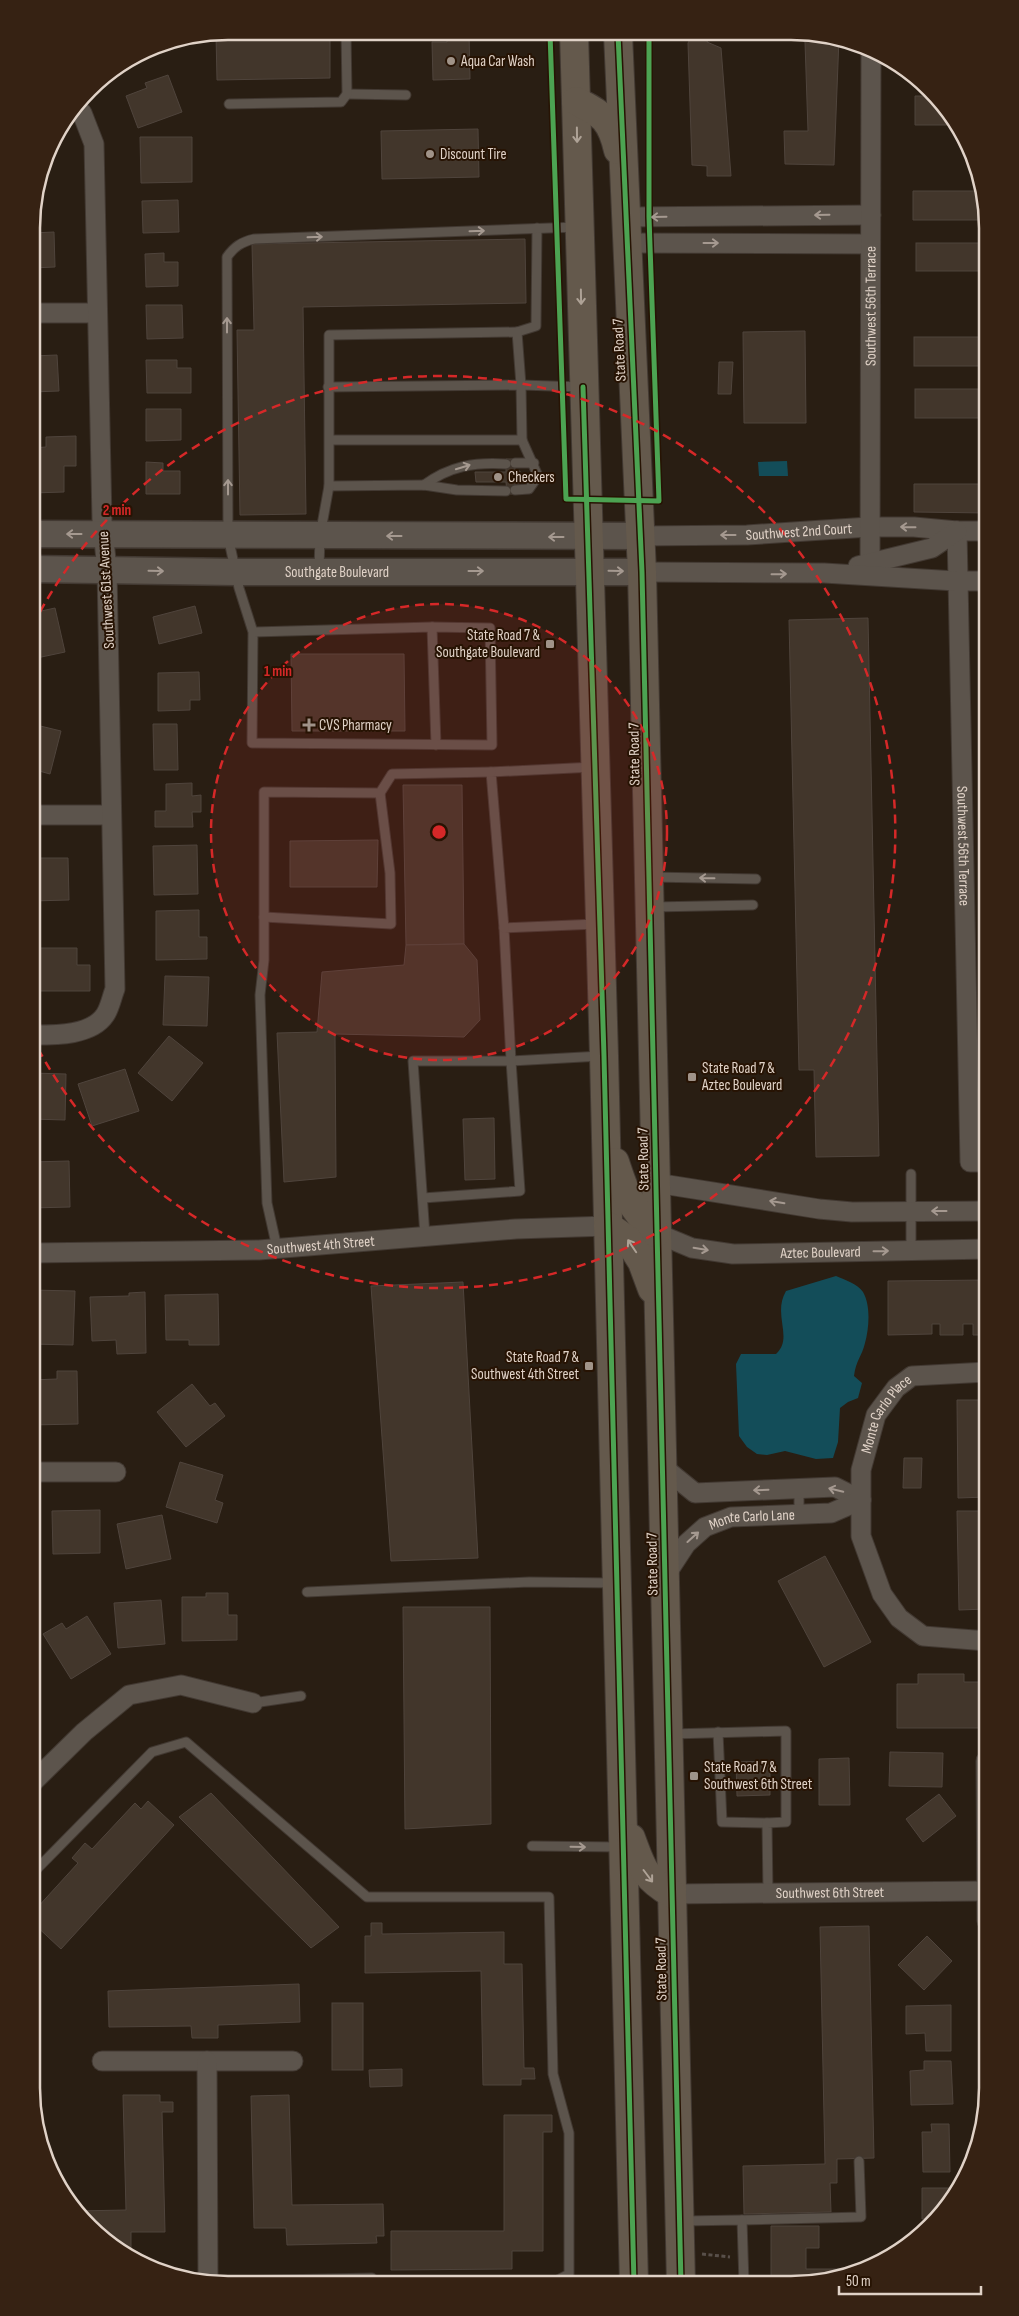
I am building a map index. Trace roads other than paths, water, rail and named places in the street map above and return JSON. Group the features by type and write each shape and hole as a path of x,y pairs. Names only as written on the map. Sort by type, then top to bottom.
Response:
{"main road":[{"path":"574,40 604,1056 634,2276"},
{"name":"State Road 7","path":"618,40 642,572 681,2276"},
{"path":"576,101 596,111 613,129 623,176"},
{"path":"40,534 640,536"},
{"name":"Southgate Boulevard","path":"40,569 235,572 590,570 642,572"},
{"path":"606,1132 627,1198 656,1233"},
{"path":"608,1226 628,1240 642,1262 659,1306"},
{"path":"623,1815 644,1871 655,1884 672,1894"}],"street":[{"name":"Southwest 56th Terrace","path":"870,564 871,58"},
{"name":"Southwest 61st Avenue","path":"40,1035 55,1035 85,1030 105,1015 115,989 107,570 103,534 96,313 94,144 80,112"},
{"path":"626,230 871,215"},
{"path":"626,230 870,244"},
{"path":"40,312 96,313"},
{"name":"Southwest 2nd Court","path":"640,536 747,535 870,527 914,527 979,531"},
{"name":"Southwest 56th Terrace","path":"957,531 956,581 979,1162"},
{"path":"824,573 870,564 932,548 957,531"},
{"path":"642,572 824,573 979,581"},
{"path":"40,815 111,815"},
{"path":"656,1183 818,1209 852,1212 979,1211"},
{"name":"Southwest 4th Street","path":"40,1253 277,1248 516,1229 608,1226"},
{"name":"Aztec Boulevard","path":"656,1233 692,1248 733,1254 979,1249"},
{"name":"Monte Carlo Place","path":"861,1500 861,1470 876,1415 896,1388 912,1376 979,1372"},
{"name":"Monte Carlo Lane","path":"662,1467 695,1492 835,1488 861,1500"},
{"path":"40,1472 116,1472"},
{"path":"861,1500 861,1536 882,1594 899,1618 923,1636 979,1640"},
{"name":"Monte Carlo Lane","path":"665,1576 686,1544 705,1527 731,1517 831,1513 861,1500"},
{"path":"40,1775 84,1732 129,1695 181,1685 253,1703"},
{"name":"Southwest 6th Street","path":"672,1894 979,1891"},
{"path":"102,2061 292,2061"},
{"path":"207,2061 208,2275"}],"lane":[{"path":"229,104 341,102 348,94 346,40"},
{"path":"348,94 406,95"},
{"path":"253,632 432,627 490,628 492,745 252,743 253,632 235,572 228,536 227,257 233,248 243,242 254,239 580,227"},
{"path":"319,572 320,536 329,486 329,335 517,332 536,326 537,228"},
{"path":"329,486 424,485 457,490 529,489 538,476 522,440 521,385 517,332"},
{"path":"328,387 521,385 583,387"},
{"path":"330,440 522,440"},
{"path":"424,485 440,474 470,464 534,464"},
{"path":"432,627 436,745"},
{"path":"264,917 391,924 390,873 380,793 392,774 595,767"},
{"path":"423,1198 520,1191 504,928 491,772"},
{"path":"277,1248 267,1203 260,995 264,960 264,792 380,793"},
{"path":"649,877 756,879"},
{"path":"650,907 753,905"},
{"path":"504,928 600,924"},
{"path":"426,1236 413,1062 511,1062 604,1056"},
{"path":"911,1174 911,1250"},
{"path":"799,1489 800,1515"},
{"path":"307,1592 529,1582 617,1583"},
{"path":"253,1703 301,1696"},
{"path":"668,1735 718,1732 786,1731 786,1822 722,1822 718,1732"},
{"path":"40,1866 152,1752 186,1742 367,1897 549,1897 553,2074 569,2132 569,2274 565,2276"},
{"path":"767,1823 768,1893"},
{"path":"532,1846 624,1847"},
{"path":"680,2221 861,2217 859,2161"},
{"path":"742,2220 744,2276"}],"water":[{"path":"787,461 788,476 759,476 758,462"},
{"path":"836,1276 851,1282 863,1292 867,1304 868,1331 854,1376 862,1383 858,1398 840,1408 838,1442 833,1458 816,1459 785,1451 767,1455 757,1454 747,1447 739,1436 736,1364 741,1354 776,1354 781,1348 783,1333 781,1309 786,1291"}],"place":[{"name":"Aqua Car Wash","path":"451,61"},
{"name":"Discount Tire","path":"430,154"},
{"name":"Checkers","path":"498,477"},
{"name":"State Road 7 & Southgate Boulevard","path":"550,644"},
{"name":"CVS Pharmacy","path":"309,725"},
{"name":"State Road 7 & Aztec Boulevard","path":"692,1077"},
{"name":"State Road 7 & Southwest 4th Street","path":"589,1366"},
{"name":"State Road 7 & Southwest 6th Street","path":"694,1776"}]}
